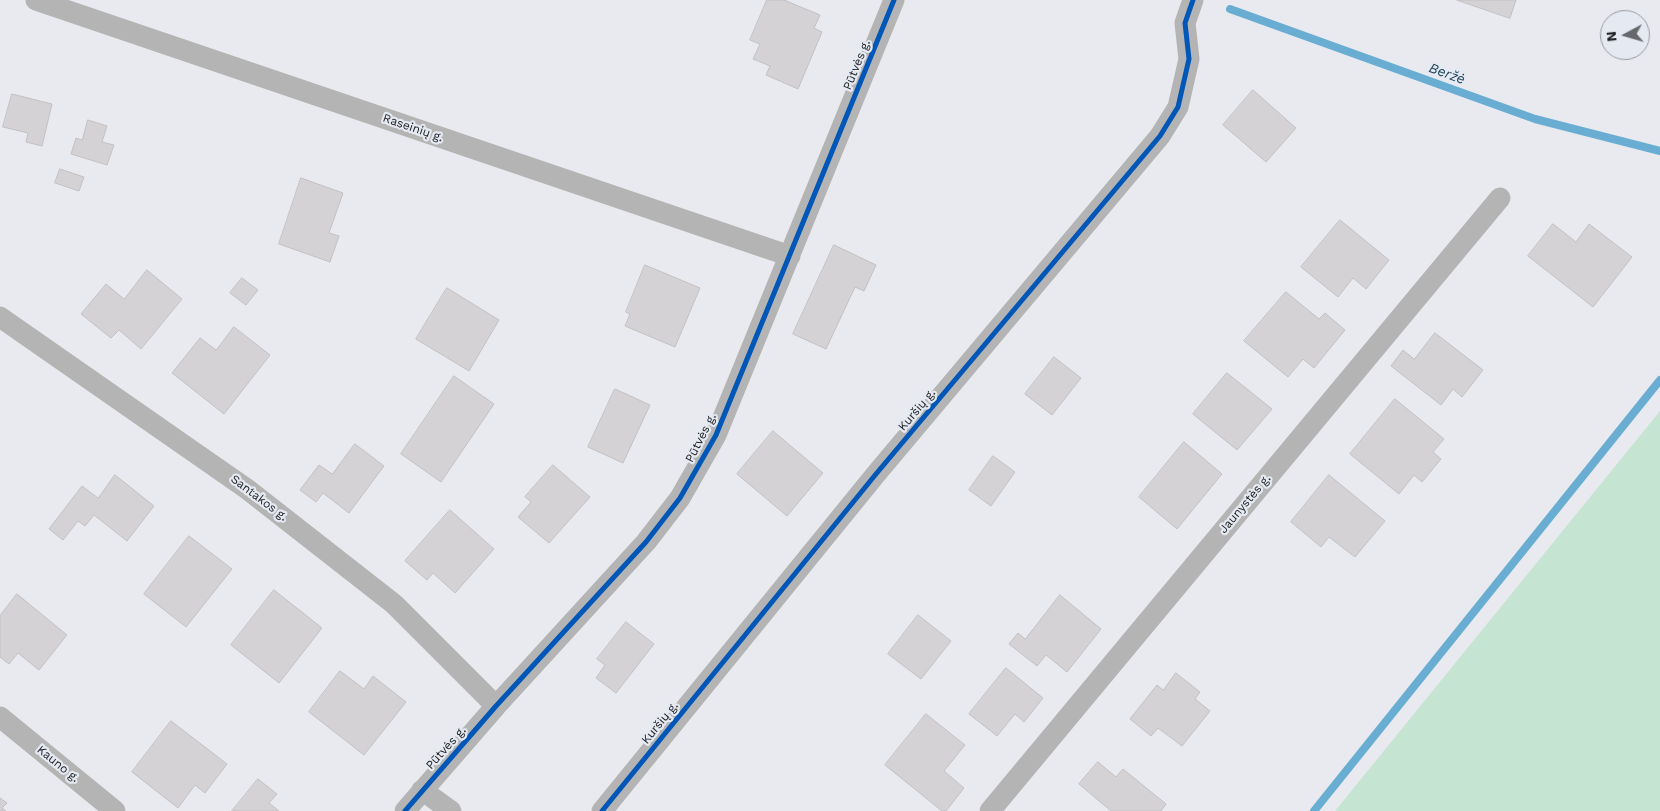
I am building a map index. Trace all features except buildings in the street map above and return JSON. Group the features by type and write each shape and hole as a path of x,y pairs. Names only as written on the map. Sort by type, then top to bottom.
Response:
{"street":[{"name":"Raseinių g.","path":"36,0 790,256"},
{"name":"Pūtvės g.","path":"405,811 496,706 646,542 680,498 716,435 894,0"},
{"name":"Kuršių g.","path":"602,811 876,474 1160,136 1178,107 1189,59 1185,23 1193,0"},
{"name":"Jaunystės g.","path":"990,811 1500,198"},
{"name":"Santakos g.","path":"0,317 255,495 394,604 496,706"},
{"name":"Kauno g.","path":"0,717 115,811"},
{"path":"422,790 451,811"}],"green space":[{"path":"1660,411 1660,811 1335,811"}],"waterway":[{"name":"Beržė","path":"1230,9 1535,119 1660,151"},
{"path":"1314,811 1660,380"}],"cycle path":[{"path":"405,811 496,706 646,542 680,498 716,435 894,0"},
{"path":"602,811 876,474 1160,136 1178,107 1189,59 1185,23 1193,0"}]}
